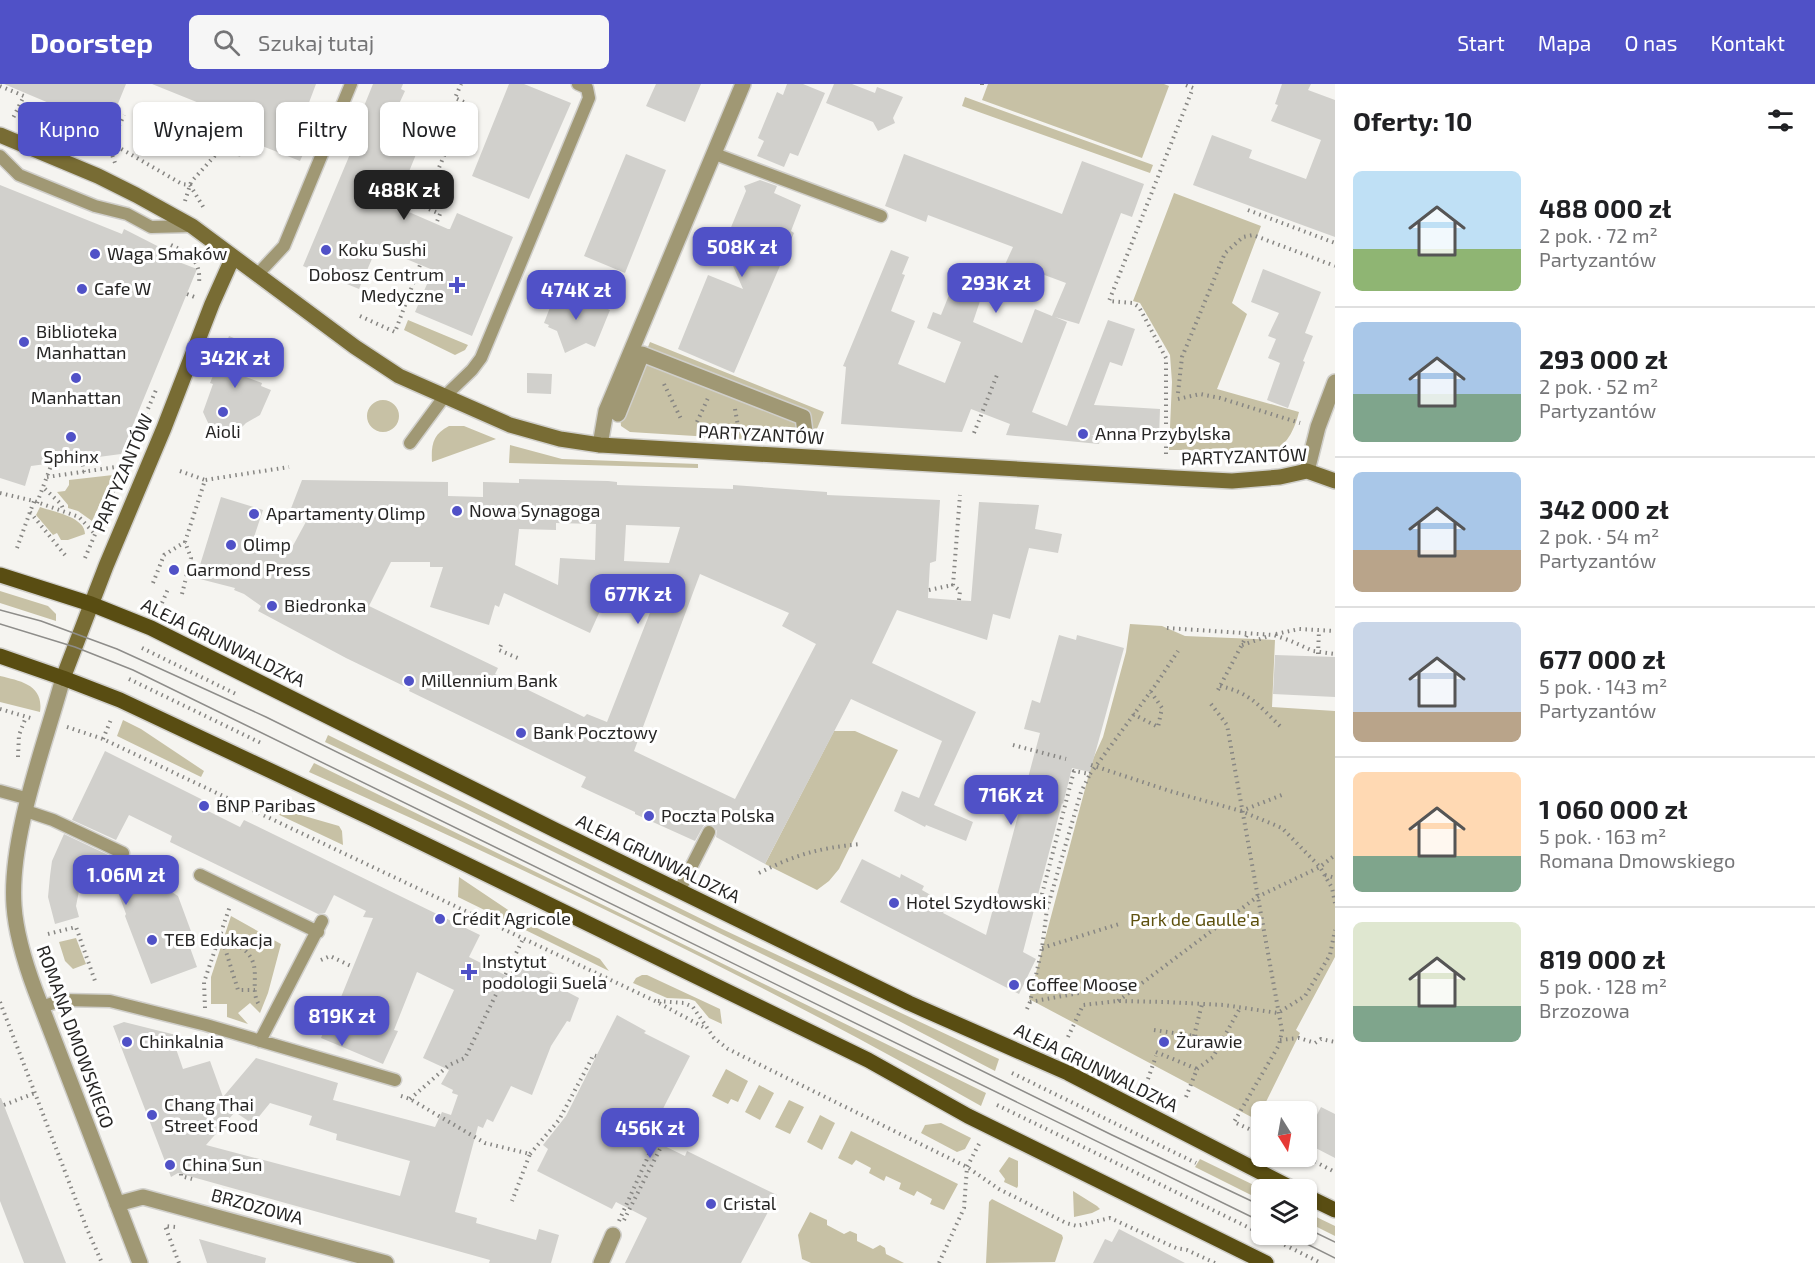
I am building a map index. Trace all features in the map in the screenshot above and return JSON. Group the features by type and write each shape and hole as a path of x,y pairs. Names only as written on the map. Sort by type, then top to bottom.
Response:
{"main road":[{"name":"ALEJA GRUNWALDZKA","path":"0,575 91,604 167,636 909,1003 1068,1073 1273,1179"},
{"path":"0,656 120,700 639,947 868,1060 968,1116 1266,1263"},
{"path":"1317,1201 1335,1210"}],"street":[{"path":"600,445 606,411 743,84"},
{"name":"PARTYZANTÓW","path":"0,135 98,176 192,226 390,370 444,397 535,433 600,445 1209,480 1262,479 1307,471 1335,481"},
{"name":"PARTYZANTÓW","path":"63,678 232,257"},
{"path":"618,414 642,354 803,417 805,432"},
{"path":"1307,471 1318,427 1335,382"},
{"name":"ROMANA DMOWSKIEGO","path":"63,678 28,805 16,859 14,907 21,948 41,1007 140,1263"},
{"name":"BRZOZOWA","path":"117,1204 143,1197 386,1263"},
{"path":"601,1263 613,1235"}],"lane":[{"path":"257,275 284,246 351,84"},
{"path":"410,443 444,397 481,358 589,98 587,88 578,84"},
{"path":"714,154 881,216"},
{"path":"0,156 19,175 94,206 128,214 151,226 192,226"},
{"path":"0,791 53,820 123,853"},
{"path":"679,891 709,832"},
{"path":"200,875 320,927 260,1041"},
{"path":"41,1007 63,1000 110,1000 395,1080"}],"path":[{"path":"423,206 466,103 455,98 461,84"},
{"path":"1166,454 1166,358 1139,308 1133,303 1109,301 1193,88 1183,84"},
{"path":"0,86 24,96 12,120"},
{"path":"121,121 124,115"},
{"path":"121,149 182,184 190,185"},
{"path":"112,156 116,166"},
{"path":"185,202 190,185 215,156"},
{"path":"190,185 209,217"},
{"path":"402,209 406,199 423,206 440,214 436,224"},
{"path":"1248,210 1335,243"},
{"path":"1178,393 1182,357 1225,253 1243,237 1253,235 1335,266"},
{"path":"360,316 395,332 420,265"},
{"path":"188,294 195,297 191,308"},
{"path":"651,358 682,420"},
{"path":"974,433 997,375"},
{"path":"697,422 716,383"},
{"path":"85,558 158,384"},
{"path":"1178,399 1200,394 1301,423"},
{"path":"82,459 84,472"},
{"path":"17,548 52,463"},
{"path":"47,477 124,466"},
{"path":"180,471 205,480 289,467"},
{"path":"182,594 191,558 185,542 205,480"},
{"path":"45,489 61,504 64,512"},
{"path":"0,493 36,502 79,517 95,534"},
{"path":"953,585 960,495"},
{"path":"30,512 65,555"},
{"path":"153,583 164,555 185,542"},
{"path":"929,590 953,585"},
{"path":"953,585 960,591 958,600"},
{"path":"162,603 168,589"},
{"path":"1167,628 1274,635 1318,653 1335,654"},
{"path":"1242,645 1299,629 1335,631"},
{"path":"1318,653 1319,630"},
{"path":"1248,633 1219,688 1237,690 1246,694 1281,727"},
{"path":"501,645 499,650 520,659"},
{"path":"1027,1009 1042,948 1047,909 1081,792 1093,766 1151,692 1178,651"},
{"path":"126,685 130,677 267,746"},
{"path":"1133,714 1158,727 1162,708 1151,692"},
{"path":"1211,704 1227,725 1282,1031 1279,1045 1234,1122 1251,1130"},
{"path":"0,709 40,720"},
{"path":"103,739 114,714"},
{"path":"19,735 26,717"},
{"path":"64,726 103,739 655,1001 707,1029"},
{"path":"1012,745 1066,759"},
{"path":"1093,766 1241,811 1282,828 1320,867 1332,888 1335,903"},
{"path":"1047,909 1040,902 1074,771 1090,774"},
{"path":"1241,811 1281,795"},
{"path":"759,873 783,861 817,849 861,844"},
{"path":"1118,1001 1257,897 1320,867 1335,855"},
{"path":"1325,875 1335,878"},
{"path":"204,982 220,941 229,909"},
{"path":"1042,948 1119,924"},
{"path":"48,934 76,927 94,981"},
{"path":"1068,1037 1083,1005 1118,1001 1202,1004 1278,1013 1305,996 1330,955 1335,930"},
{"path":"523,939 465,1058 449,1065 410,1099 485,1143 530,1154"},
{"path":"220,941 238,990 255,990"},
{"path":"220,941 239,945 248,953 256,970 256,1000 264,1009"},
{"path":"322,960 330,956 353,967"},
{"path":"1030,1002 1090,991"},
{"path":"655,1001 684,1003 693,1007 714,1038 728,1049 967,1167 999,1189 1066,1223 1077,1226 1110,1218 1215,1263"},
{"path":"0,1002 102,1263"},
{"path":"1194,1036 1202,1004"},
{"path":"1186,1097 1197,1069 1213,1057 1240,1008"},
{"path":"1154,1030 1194,1036 1220,1044"},
{"path":"1280,1040 1299,1038 1315,1043 1321,1039 1335,1042"},
{"path":"1148,1079 1156,1054 1197,1069"},
{"path":"512,1201 530,1154 559,1120 593,1055 596,1056"},
{"path":"1012,1073 1196,1163"},
{"path":"4,1105 35,1093"},
{"path":"994,1112 999,1100"},
{"path":"997,1105 1251,1229"},
{"path":"622,1214 669,1110"},
{"path":"613,1235 627,1216 664,1141 662,1126"},
{"path":"939,1263 964,1208 967,1167 980,1142"},
{"path":"1317,1163 1335,1172"},
{"path":"181,1174 181,1176 192,1179"},
{"path":"165,1226 179,1263"},
{"path":"1284,1245 1321,1263"}],"green space":[{"path":"988,84 1164,84 1169,86 1142,158 982,100"},
{"path":"965,97 1153,165 1150,173 962,106"},
{"path":"1174,193 1261,226 1232,303 1247,314 1217,389 1299,412 1286,442 1267,454 1258,456 1169,450 1172,382 1170,355 1140,303 1133,301"},
{"path":"408,320 468,345 465,350 455,355 404,330"},
{"path":"650,342 824,412 811,443 630,432 621,426 620,416"},
{"path":"383,400 395,404 399,416 395,428 383,432 371,428 367,416 371,404"},
{"path":"449,426 464,426 496,439 432,462 432,450 436,436"},
{"path":"510,445 562,459 698,464 698,468 509,463"},
{"path":"113,475 92,521 78,511 68,508 57,492 65,491 69,480"},
{"path":"40,507 74,519 84,528 85,534 61,540 57,533 53,535 36,515"},
{"path":"0,591 48,606 56,614 56,621 0,603"},
{"name":"Park de Gaulle'a","path":"1130,624 1162,626 1185,636 1275,640 1272,707 1335,711 1335,957 1296,1030 1300,1033 1266,1101 1251,1101 1251,1117 1029,999 1093,759 1103,737 1126,652"},
{"path":"0,676 23,682 35,690 40,703 40,712 0,702"},
{"path":"123,720 141,729 204,771 201,777 117,736"},
{"path":"834,731 855,731 898,750 839,869 817,890 765,864"},
{"path":"328,735 722,929 999,1059 995,1071 899,1021 325,742"},
{"path":"314,763 986,1093 981,1106 817,1016 649,931 309,772"},
{"path":"273,807 339,826 342,831 343,845 271,811"},
{"path":"459,877 529,924 600,959 609,971 458,897"},
{"path":"231,916 281,944 268,993 260,1013 250,1003 238,1013 248,1024 227,1017 227,1004 211,1004 211,977"},
{"path":"76,938 86,964 73,969 65,961 59,942"},
{"path":"642,975 647,975 720,1009 722,1024 709,1018 695,1001 667,998 633,983"},
{"path":"726,1069 748,1081 738,1102 731,1099 728,1104 712,1096"},
{"path":"759,1085 774,1093 760,1120 745,1112"},
{"path":"789,1100 804,1107 790,1134 775,1127"},
{"path":"820,1115 835,1123 822,1150 807,1142"},
{"path":"941,1123 971,1138 965,1149 957,1152 921,1133 925,1125"},
{"path":"851,1131 958,1184 944,1210 930,1204 932,1199 917,1191 914,1196 899,1189 901,1183 886,1176 884,1181 869,1173 871,1168 856,1160 852,1165 838,1158"},
{"path":"1009,1157 1018,1161 1017,1188 1004,1182 1005,1179 999,1171"},
{"path":"1200,1159 1251,1184 1251,1195 1195,1167"},
{"path":"1073,1191 1097,1206 1100,1209 1074,1217"},
{"path":"992,1199 1062,1235 1055,1262 986,1263 989,1202"},
{"path":"810,1212 827,1220 827,1225 844,1234 850,1231 857,1234 857,1241 873,1249 880,1245 885,1248 886,1254 904,1263 811,1263 802,1259 798,1235"},
{"path":"1317,1217 1335,1226 1335,1236 1317,1227"}],"building":[{"path":"4,84 126,84 119,102 47,102"},
{"path":"152,84 316,84 309,102 276,102 276,151 264,147 264,102 197,102"},
{"path":"373,84 403,84 401,89 405,91 400,102 380,102 380,156 415,156 395,206 448,229 457,213 513,237 472,336 415,312 433,270 377,247 359,289 303,266 349,156 368,156 368,102 366,102"},
{"path":"509,84 524,84 571,103 529,199 472,176"},
{"path":"656,84 701,84 685,122 646,106"},
{"path":"787,84 803,84 825,93 798,156 790,153 784,167 757,156 764,141 758,138 777,92 783,95"},
{"path":"834,84 852,84 875,93 877,87 903,97 893,118 895,123 878,131 873,122 826,103"},
{"path":"1282,84 1311,84 1308,90 1335,100 1335,237 1193,185 1212,135 1252,150 1249,158 1306,179 1321,140 1271,121 1278,105 1275,104"},
{"path":"626,154 666,170 625,273 584,256"},
{"path":"904,154 1062,214 1082,161 1144,184 1132,217 1121,213 1079,324 1055,317 1067,322 1032,412 1067,426 1108,320 1135,329 1122,366 1110,362 1094,405 1160,409 1159,438 1091,435 1100,439 1099,444 1006,435 1010,424 971,409 962,432 841,424 846,367 843,366 891,250 909,257 902,274 905,275 891,311 915,321 898,364 945,383 961,342 927,328 933,312 941,315 961,265 988,277 973,322 1022,343 1035,309 1052,316 1066,283 1023,267 1013,290 997,282 1013,247 928,215 926,222 885,206"},
{"path":"287,156 302,156 300,161"},
{"path":"760,180 777,186 774,193 801,205 791,231 794,233 734,373 678,349 708,275 743,289 722,240 727,237 746,191 744,186"},
{"name":"Manhattan","path":"0,185 122,234 124,229 173,254 171,259 197,269 121,454 31,466 25,486 0,478"},
{"path":"1263,269 1321,292 1305,333 1313,336 1288,408 1267,400 1280,363 1268,358 1276,339 1268,336 1279,313 1251,302"},
{"path":"563,290 610,310 595,347 586,343 565,353 557,331 544,323 554,297 559,299"},
{"path":"229,336 258,348 246,377 262,383 261,386 271,390 260,415 240,429 228,432 209,425 203,412 213,384 210,383"},
{"path":"527,373 552,374 551,394 527,393"},
{"path":"519,479 608,481 617,482 617,485 733,489 733,485 827,492 827,495 940,500 936,561 930,563 928,598 971,601 979,502 1039,505 1035,529 1062,534 1058,553 1029,548 1010,619 993,614 987,640 897,610 872,663 976,712 934,805 973,822 966,841 926,825 925,827 894,811 902,791 919,798 942,741 851,699 765,864 716,837 717,831 712,824 704,825 695,841 581,787 586,777 409,691 410,689 258,611 261,606 234,590 235,588 196,578 221,497 263,510 252,543 289,553 308,518 290,511 302,480 448,482 448,496 483,497 483,482 519,483","holes":["556,523 596,524 595,560 560,558 558,585 515,565 519,529 556,530","626,525 680,527 669,563 624,561","391,562 430,562 430,567 443,567 430,607 489,625 495,605 499,607 504,593 590,633 614,580 662,582 607,722 587,714 584,717 495,674 498,668 369,606","700,574 789,613 782,626 816,644 735,799 634,751"]},
{"path":"1059,635 1076,640 1077,635 1124,648 1090,772 1072,768 1023,952 1036,959 1019,994 840,902 862,859 900,878 901,874 924,886 922,890 948,905 943,913 986,935 1040,733 1024,729 1032,700 1040,703"},
{"path":"1275,655 1335,657 1335,697 1273,694"},
{"path":"105,751 211,804 208,811 240,827 244,820 480,935 469,957 509,977 514,966 521,969 526,960 557,975 552,984 579,998 570,1022 567,1021 551,1046 532,1095 511,1086 493,1122 487,1119 483,1128 478,1126 455,1212 477,1218 476,1223 536,1240 539,1229 559,1235 551,1263 489,1263 490,1260 178,1173 171,1177 113,1026 124,1022 176,1035 174,1043 183,1069 210,1061 223,1097 256,1058 338,1083 333,1100 435,1127 442,1112 451,1115 458,1095 441,1084 449,1070 423,1058 454,990 417,972 394,1030 398,1031 383,1064 321,1038 334,1006 337,1007 373,918 363,917 366,911 334,895 325,913 318,914 170,842 172,836 129,815 116,840 72,820","holes":["270,1103 312,1116 309,1125 337,1134 336,1140 410,1161 400,1196 206,1145 235,1112 253,1124"]},
{"path":"64,834 121,861 131,879 162,868 170,891 178,896 192,934 188,942 197,967 151,984 115,884 81,881 76,906 79,917 55,924 48,897 50,876 52,861"},
{"path":"617,1015 646,1031 644,1033 690,1056 648,1138 685,1156 687,1151 777,1195 741,1263 625,1263 647,1218 616,1202 612,1209 537,1171 548,1149 543,1145 566,1116"},
{"path":"0,1098 66,1263 24,1263 0,1201"},
{"path":"1321,1107 1335,1114 1335,1158 1317,1149 1317,1115"},
{"path":"1119,1229 1185,1263 1093,1263 1105,1239 1112,1242"},
{"path":"199,1239 266,1258 265,1263 207,1263"}],"tram line":[{"path":"0,610 41,621 117,649 266,717 1112,1135 1251,1201"},
{"path":"0,624 75,647 133,670 1251,1217"},
{"path":"1317,1233 1335,1242"},
{"path":"1309,1245 1335,1258"}],"place":[{"name":"Koku Sushi","path":"326,250"},
{"name":"Waga Smaków","path":"95,254"},
{"name":"Dobosz Centrum Medyczne","path":"457,285"},
{"name":"Cafe W","path":"82,289"},
{"name":"Biblioteka Manhattan","path":"24,342"},
{"name":"Manhattan","path":"76,378"},
{"name":"Aioli","path":"223,412"},
{"name":"Anna Przybylska","path":"1083,434"},
{"name":"Sphinx","path":"71,437"},
{"name":"Nowa Synagoga","path":"457,511"},
{"name":"Apartamenty Olimp","path":"254,514"},
{"name":"Olimp","path":"231,545"},
{"name":"Garmond Press","path":"174,570"},
{"name":"Biedronka","path":"272,606"},
{"name":"Millennium Bank","path":"409,681"},
{"name":"Bank Pocztowy","path":"521,733"},
{"name":"BNP Paribas","path":"204,806"},
{"name":"Poczta Polska","path":"649,816"},
{"name":"Hotel Szydłowski","path":"894,903"},
{"name":"Crédit Agricole","path":"440,919"},
{"name":"TEB Edukacja","path":"152,940"},
{"name":"Instytut podologii Suela","path":"469,972"},
{"name":"Coffee Moose","path":"1014,985"},
{"name":"Chinkalnia","path":"127,1042"},
{"name":"Żurawie","path":"1164,1042"},
{"name":"Chang Thai Street Food","path":"152,1115"},
{"name":"China Sun","path":"170,1165"},
{"name":"Cristal","path":"711,1204"}]}
